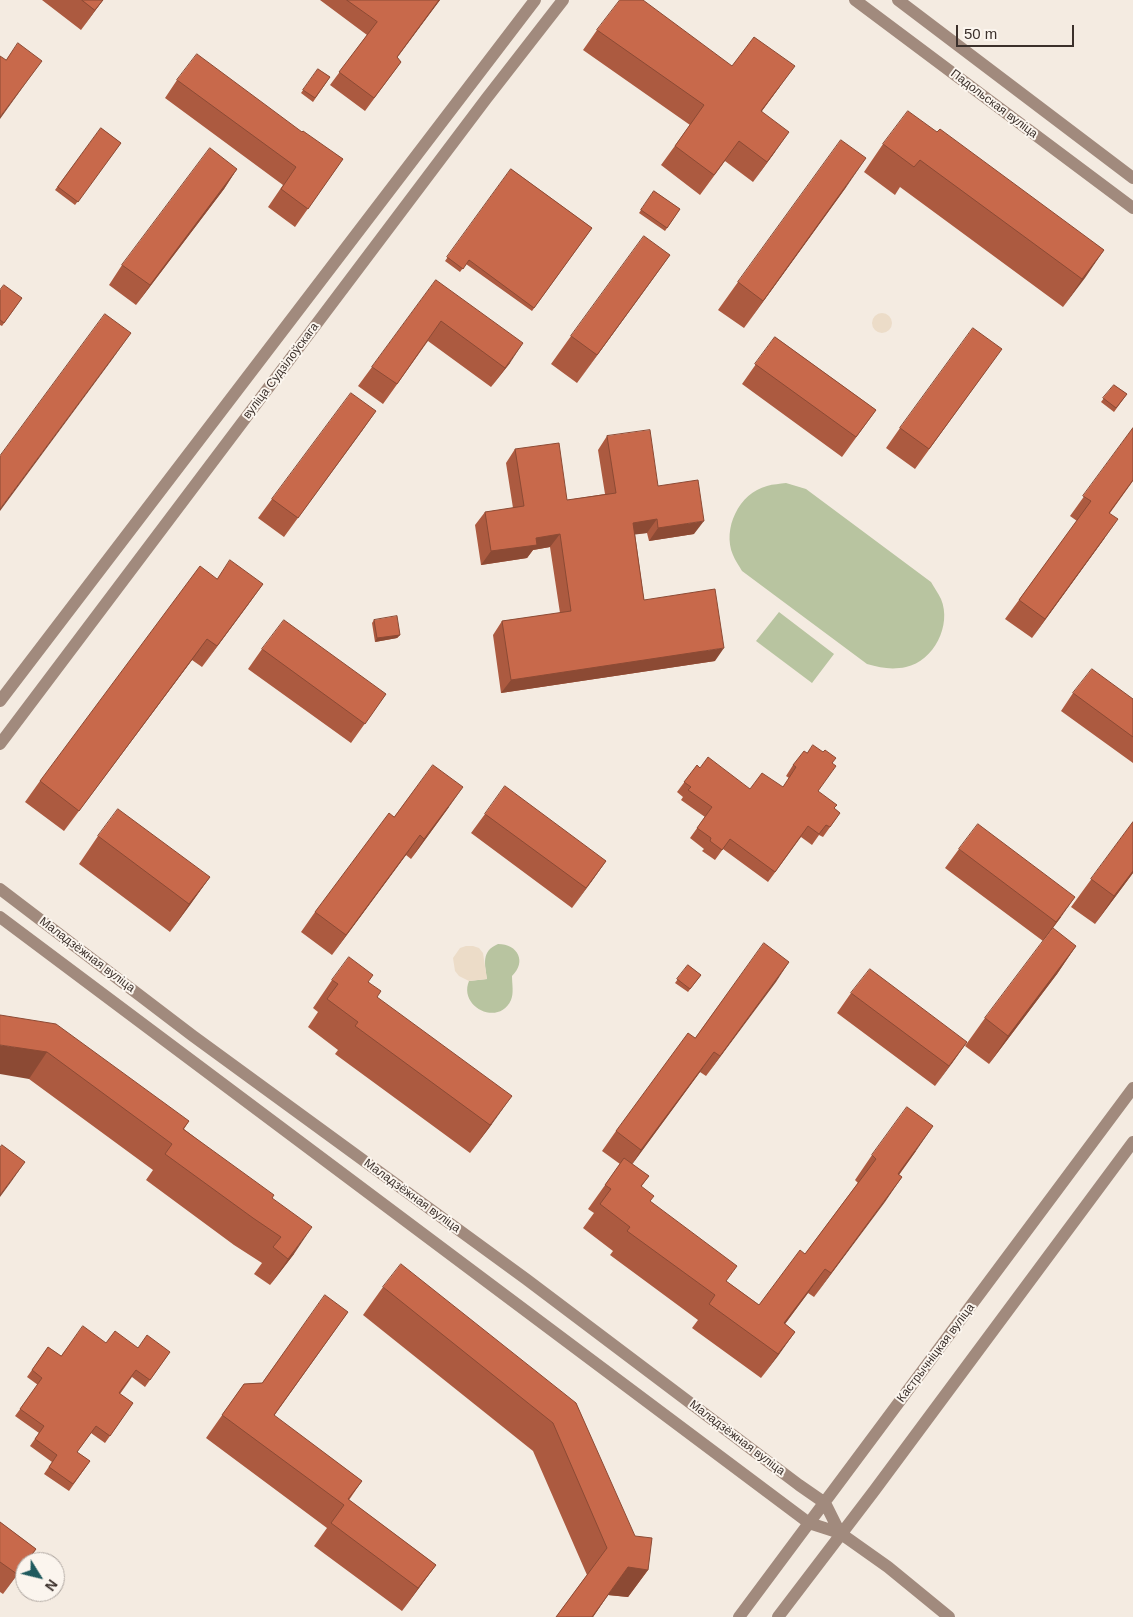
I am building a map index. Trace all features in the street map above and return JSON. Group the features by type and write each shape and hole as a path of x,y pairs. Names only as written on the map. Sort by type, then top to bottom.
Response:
{"main road":[{"name":"вуліца Судзілоўскага","path":"0,701 535,0"},
{"name":"вуліца Судзілоўскага","path":"0,744 486,98 564,0"},
{"name":"Падольская вуліца","path":"855,0 1133,208"},
{"name":"Падольская вуліца","path":"898,0 1133,178"},
{"name":"Маладзёжная вуліца","path":"0,889 193,1036 526,1279 791,1479 825,1502"},
{"name":"Маладзёжная вуліца","path":"0,917 809,1524"},
{"name":"Кастрычніцкая вуліца","path":"739,1617 1133,1088"},
{"path":"778,1617 1133,1142"},
{"path":"825,1502 840,1533"},
{"path":"809,1524 840,1533 888,1567 949,1617"}],"green space":[{"path":"786,483 806,489 931,582 941,599 944,609 944,620 938,640 925,658 901,668 877,667 867,664 742,571 730,545 730,534 735,513 748,496 757,490 769,485"},
{"path":"779,612 834,654 812,683 756,641"},
{"path":"498,944 515,950 518,955 519,965 517,971 512,976 513,991 511,1000 505,1008 498,1012 490,1013 474,1006 469,999 467,990 469,981 487,979 485,958 489,950"}],"shaded area":[{"path":"882,313 889,316 892,323 889,330 882,333 875,330 872,323 875,316"},
{"path":"466,946 479,948 483,953 487,979 469,981 459,976 455,971 453,958 460,948"}],"building":[{"path":"82,0 103,0 95,10"},
{"path":"347,0 439,0 397,57 401,62 374,98 339,72 377,22"},
{"path":"620,0 643,0 732,66 754,37 795,66 761,111 789,132 767,162 739,141 714,175 675,146 704,105 597,30"},
{"path":"18,43 42,61 0,117 0,56 6,60"},
{"path":"197,54 302,132 343,159 308,209 281,189 296,167 177,80"},
{"path":"318,69 330,77 315,98 303,90"},
{"path":"908,111 937,132 940,129 1104,250 1082,279 920,160 914,167 883,144"},
{"path":"101,128 121,143 78,202 58,187"},
{"path":"841,140 866,158 763,301 738,282"},
{"path":"210,148 237,169 150,285 122,265"},
{"path":"511,169 592,228 534,308 469,260 463,269 447,257"},
{"path":"654,191 680,209 667,228 641,210"},
{"path":"644,236 670,255 597,355 571,336"},
{"path":"436,280 523,343 505,368 441,321 397,384 372,367"},
{"path":"4,285 22,298 4,323 0,320 0,290"},
{"path":"105,314 131,333 0,509 0,456"},
{"path":"973,328 1002,349 929,449 900,428"},
{"path":"775,337 876,410 856,437 755,364"},
{"path":"1114,385 1127,394 1116,408 1103,398"},
{"path":"351,393 376,411 298,518 272,499"},
{"path":"1133,428 1133,480 1109,513 1118,519 1045,619 1019,600 1091,501 1083,496"},
{"path":"650,430 658,486 698,480 704,521 658,528 657,519 633,523 644,600 715,589 724,648 511,680 502,621 571,611 560,534 536,538 537,545 491,551 485,512 524,506 515,449 559,443 567,500 616,493 607,436"},
{"path":"230,560 263,584 217,646 207,639 79,811 40,781 200,566 217,579"},
{"path":"397,616 400,635 377,638 374,620"},
{"path":"284,620 386,694 365,724 262,649"},
{"path":"1092,669 1133,699 1133,737 1073,693"},
{"path":"813,745 823,752 825,750 836,758 832,763 836,766 818,791 837,805 834,808 840,813 830,827 826,825 819,834 808,826 775,872 730,839 722,850 710,841 711,838 697,828 712,807 688,790 691,787 684,782 697,765 700,768 708,757 750,789 762,773 783,787 796,767 793,765 804,751 807,753"},
{"path":"433,765 463,787 424,839 420,835 346,935 315,912 389,813 394,817"},
{"path":"505,786 606,861 586,888 485,814"},
{"path":"118,809 210,877 189,904 98,836"},
{"path":"1133,822 1133,871 1114,896 1091,879"},
{"path":"978,824 1075,897 1056,922 959,849"},
{"path":"1053,928 1076,946 1008,1036 985,1018"},
{"path":"764,943 789,962 720,1056 714,1052 641,1150 616,1131 688,1033 695,1038"},
{"path":"349,957 373,975 368,982 381,991 377,997 512,1096 490,1125 355,1026 358,1022 327,999 338,984 332,980"},
{"path":"688,965 701,975 690,989 677,979"},
{"path":"870,969 967,1042 949,1066 851,993"},
{"path":"0,1015 56,1024 189,1121 183,1129 274,1195 272,1198 312,1227 288,1259 273,1247 281,1237 165,1154 172,1144 47,1052 0,1045"},
{"path":"907,1107 933,1126 898,1174 902,1177 831,1273 825,1269 784,1323 795,1332 778,1354 709,1304 715,1295 627,1231 630,1227 600,1204 611,1189 605,1185 624,1158 649,1176 641,1186 654,1196 650,1201 737,1266 726,1281 759,1305 800,1250 805,1254 876,1159 872,1155"},
{"path":"2,1145 25,1162 0,1195 0,1148"},
{"path":"401,1264 576,1403 635,1536 652,1538 648,1570 628,1567 592,1617 556,1617 607,1548 553,1423 383,1287"},
{"path":"325,1295 348,1312 274,1415 362,1481 348,1499 436,1565 418,1588 331,1523 344,1505 222,1415 244,1384 262,1383"},
{"path":"83,1326 106,1343 115,1331 138,1348 147,1335 170,1352 150,1380 136,1370 119,1393 133,1403 110,1436 96,1426 77,1452 90,1461 73,1484 49,1467 57,1455 35,1439 44,1426 20,1409 42,1378 32,1370 48,1347 61,1356"},
{"path":"0,1522 36,1549 34,1552 15,1552 15,1573 0,1562"}]}
